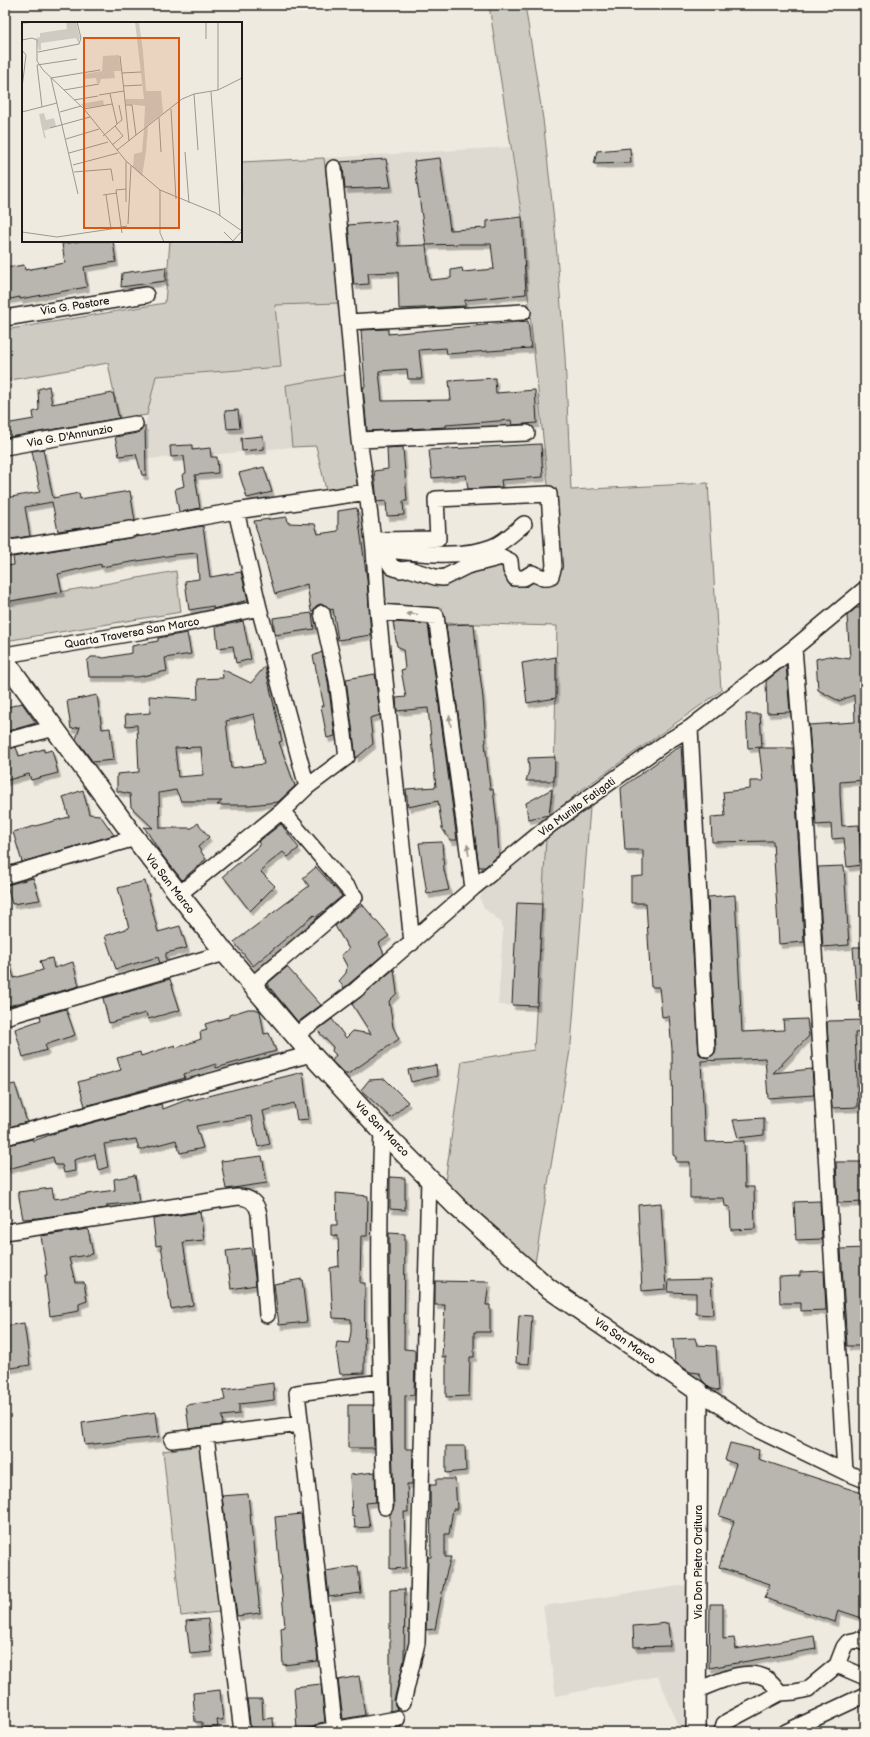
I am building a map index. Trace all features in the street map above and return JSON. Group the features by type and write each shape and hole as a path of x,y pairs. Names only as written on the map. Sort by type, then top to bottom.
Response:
{"main road":[{"name":"Via San Marco","path":"5,661 178,895 310,1054 382,1131 456,1206 548,1288 698,1392"},
{"name":"Via Don Pietro Orditura","path":"696,1732 698,1392"}],"street":[{"path":"334,168 359,440 374,549 378,612 412,942"},
{"name":"Via G. Pastore","path":"5,318 146,295"},
{"path":"348,322 524,312"},
{"name":"Via G. D'Annunzio","path":"5,447 135,424"},
{"path":"359,440 527,433"},
{"path":"5,550 236,511 367,492"},
{"path":"549,494 554,566 551,576 546,578 532,573 524,578 515,578 511,570 510,561 502,557 467,566 443,578 409,569 400,570 392,567 387,559 380,557 379,540 438,539 436,499 549,494"},
{"path":"236,511 259,608 307,786"},
{"path":"374,549 427,554 478,551 493,547 505,540 524,524"},
{"name":"Via Murillo Fatigati","path":"296,1036 356,990 473,888 550,825 668,741 690,728 794,648 865,589"},
{"name":"Quarta Traversa San Marco","path":"5,655 185,624 259,608"},
{"path":"378,612 436,616 473,888"},
{"path":"178,895 282,811 307,786 347,757 337,680 322,613"},
{"path":"794,648 802,756 845,1472"},
{"path":"5,741 55,728"},
{"path":"690,728 707,1049"},
{"path":"252,984 355,897 282,811"},
{"path":"5,876 135,838"},
{"path":"5,1017 225,953"},
{"path":"5,1137 310,1054"},
{"path":"382,1131 380,1185 381,1382 385,1507"},
{"path":"403,1702 417,1643 429,1178"},
{"path":"5,1232 238,1197 248,1198 256,1205 259,1214 267,1315"},
{"path":"381,1382 297,1393 330,1731 397,1719"},
{"name":"Via San Marco","path":"698,1392 754,1428 845,1472 865,1480"},
{"path":"172,1440 300,1424"},
{"path":"206,1436 242,1732"},
{"path":"722,1732 724,1724 728,1721 780,1693 808,1689 837,1665 844,1647 848,1642 857,1640 865,1643"},
{"path":"837,1665 865,1677"},
{"path":"697,1690 734,1677 751,1674 764,1677 770,1681 780,1693"},
{"path":"786,1732 865,1695"}],"shaded area":[{"path":"489,5 525,5 543,119 555,230 565,357 571,490 708,483 721,691 577,793 548,823 554,781 557,626 444,623 442,608 385,604 380,557 435,577 502,557 511,570 547,578 549,494 525,268 522,217"},
{"path":"510,147 522,217 462,244 335,249 324,158"},
{"path":"324,158 335,249 339,303 275,305 281,367 156,376 147,415 119,419 108,363 5,381 5,330 165,303 170,242 242,242 242,162"},
{"path":"339,303 345,375 286,385 292,447 145,459 145,426 156,376 281,367 275,305"},
{"path":"345,375 357,486 326,490 316,446 292,447 286,385"},
{"path":"176,571 181,612 5,641 5,602"},
{"path":"590,808 571,1044 535,1263 488,1224 445,1182 462,1061 534,1050 546,838"},
{"path":"546,836 537,1006 498,1005 503,930 501,922 484,908 480,899 484,887"},
{"path":"201,1446 219,1612 181,1616 163,1451"},
{"path":"686,1585 686,1732 681,1732 658,1676 556,1696 543,1606"}],"building":[{"path":"630,148 631,163 594,164 597,151"},
{"path":"440,158 450,230 487,228 487,221 522,217 526,294 465,300 465,306 399,309 398,272 368,273 369,284 354,285 348,225 396,221 398,246 426,245 414,161","holes":["491,244 494,269 463,272 462,268 451,270 451,278 430,280 426,245"]},
{"path":"386,159 391,187 345,189 343,167 340,162"},
{"path":"75,242 113,242 116,262 84,267 87,287 20,299 20,297 5,300 5,268 24,265 25,270 65,263 62,244"},
{"path":"166,267 165,281 121,287 122,273"},
{"path":"528,321 531,348 447,354 446,348 419,350 422,379 408,379 407,369 379,371 382,401 451,400 449,381 495,378 496,393 535,390 537,423 512,425 511,420 446,425 446,427 367,431 363,387 365,387 361,330 388,329 388,334"},
{"path":"49,386 52,404 113,393 119,418 5,438 5,424 34,419 33,412 39,410 38,389"},
{"path":"238,410 240,428 227,429 225,411"},
{"path":"144,426 146,475 142,475 136,454 119,456 115,437 137,433 141,431"},
{"path":"263,436 264,449 242,451 241,438"},
{"path":"541,444 543,477 501,480 502,487 468,489 466,475 432,478 429,450"},
{"path":"192,445 192,450 210,448 211,457 217,457 218,473 195,475 200,508 179,512 175,489 184,486 182,475 186,473 184,456 171,457 170,446"},
{"path":"403,447 407,501 403,501 404,515 387,516 386,501 377,502 374,471 388,469 387,448"},
{"path":"43,449 53,498 79,493 80,499 130,491 135,521 58,531 52,502 25,507 30,536 5,540 5,498 40,492 32,451"},
{"path":"264,467 272,492 247,498 239,473"},
{"path":"357,508 367,579 371,635 338,640 333,609 330,610 325,605 320,604 316,606 313,611 311,611 307,584 275,594 254,521 287,517 288,523 315,524 318,534 338,531 338,511"},
{"path":"203,526 210,577 241,572 248,600 213,609 213,606 189,610 185,581 199,579 197,553 174,555 101,567 101,564 58,574 62,592 5,602 5,589 8,588 5,566 14,565 13,557"},
{"path":"865,607 865,743 863,743 865,780 840,782 842,826 859,825 861,865 847,867 844,838 832,839 831,824 816,825 809,725 855,722 854,695 839,701 818,690 816,659 829,656 850,659 847,616 856,608"},
{"path":"312,613 314,629 275,635 273,618"},
{"path":"243,621 251,659 236,663 233,646 218,648 216,627"},
{"path":"393,622 428,624 457,840 450,840 442,828 438,801 408,807 406,789 436,787 428,708 397,711 396,698 406,697 401,670 405,669 403,649 397,646"},
{"path":"474,624 478,668 483,698 485,743 490,789 493,789 499,855 485,867 479,867 446,625"},
{"path":"187,633 191,654 165,658 167,671 138,677 89,677 87,661 91,657 104,658 132,653 132,646 158,641 158,638"},
{"path":"322,652 328,682 335,736 327,738 321,706 324,706 313,656"},
{"path":"556,657 556,698 527,703 522,663"},
{"path":"786,665 790,712 767,713 766,681"},
{"path":"265,666 282,741 279,742 295,786 278,802 250,805 217,805 222,801 181,801 176,790 159,793 160,828 192,828 198,823 209,837 198,847 206,859 182,880 162,855 144,827 153,828 131,807 130,794 117,791 117,774 139,772 137,725 126,726 125,715 150,713 149,696 198,699 197,679 223,678 222,669 251,683","holes":["254,714 264,764 231,768 226,721","201,747 203,775 178,777 175,748"]},
{"path":"375,674 380,715 370,718 373,744 356,758 346,679"},
{"path":"97,695 102,729 110,728 114,760 93,762 76,739 80,727 71,729 67,701"},
{"path":"22,703 36,723 5,732 5,708"},
{"path":"746,714 760,714 762,747 748,748"},
{"path":"681,745 699,1054 708,1058 715,1053 716,1049 708,897 735,895 742,1032 784,1030 783,1020 807,1019 809,1036 773,1073 812,1069 814,1095 768,1098 765,1058 701,1061 705,1142 744,1141 745,1187 754,1187 755,1229 731,1230 730,1207 725,1206 724,1198 690,1198 690,1162 676,1162 676,1157 673,1155 672,1049 669,1016 662,1017 659,987 651,987 646,903 631,903 631,877 643,876 643,850 625,850 621,788"},
{"path":"16,747 19,756 44,749 44,752 52,750 58,773 31,780 29,774 5,781 5,750"},
{"path":"759,748 793,748 804,942 779,944 773,841 712,842 711,817 725,816 723,792 750,789 750,781 763,781"},
{"path":"555,757 554,781 526,781 529,770 528,758"},
{"path":"552,789 549,815 528,819 526,803"},
{"path":"83,790 89,814 100,815 114,835 22,862 13,832 69,817 63,797"},
{"path":"281,824 299,848 288,857 283,852 264,867 265,868 261,872 275,886 250,911 223,876 260,845 258,842"},
{"path":"442,842 444,870 449,890 427,894 419,843"},
{"path":"844,866 849,945 823,947 818,867"},
{"path":"316,867 342,896 316,917 314,915 253,966 234,942 309,886 303,878"},
{"path":"33,878 40,900 12,904 7,885"},
{"path":"145,881 158,932 180,926 187,948 166,953 166,961 160,963 158,957 116,969 105,936 129,928 118,888"},
{"path":"517,903 542,904 537,1006 512,1005"},
{"path":"362,904 389,936 379,943 384,954 344,988 339,981 346,973 347,966 341,955 349,949 335,926"},
{"path":"853,947 865,947 865,1001 857,1002"},
{"path":"52,958 54,968 73,962 79,986 5,1007 5,960 9,959 14,978 43,970 40,961"},
{"path":"287,967 321,1005 298,1022 267,984"},
{"path":"394,969 397,993 389,1001 393,1027 399,1039 348,1074 345,1074 332,1061 336,1055 332,1051 333,1047 317,1030 332,1019 346,1038 353,1031 371,1034 352,1004"},
{"path":"170,979 180,1010 148,1019 146,1013 109,1023 103,998"},
{"path":"66,1009 75,1035 45,1045 47,1050 23,1057 15,1029 41,1020 40,1016"},
{"path":"248,1009 260,1011 264,1034 269,1033 276,1051 216,1068 216,1064 184,1074 185,1078 85,1106 78,1082 121,1070 117,1058 140,1052 141,1056 175,1045 176,1048 201,1039 200,1032 207,1030 205,1024 229,1017 229,1015"},
{"path":"865,1020 865,1032 855,1033 858,1107 832,1108 827,1023 829,1021"},
{"path":"436,1065 437,1076 411,1082 408,1070"},
{"path":"303,1072 309,1119 297,1120 294,1103 263,1111 270,1144 258,1147 251,1116 196,1126 203,1148 180,1153 176,1140 139,1150 136,1139 104,1144 108,1167 98,1170 95,1154 74,1160 75,1171 64,1173 62,1165 55,1165 53,1157 8,1169 5,1158 5,1146 32,1139 33,1141 58,1132 161,1104 163,1109 189,1099 189,1101"},
{"path":"385,1079 408,1102 391,1118 361,1090 369,1080"},
{"path":"15,1084 27,1122 5,1128 5,1086"},
{"path":"764,1118 764,1135 738,1138 733,1120"},
{"path":"262,1156 267,1183 226,1189 221,1161"},
{"path":"836,1162 865,1162 865,1202 838,1203"},
{"path":"135,1175 139,1202 107,1205 107,1208 23,1219 18,1192 52,1188 54,1199 115,1190 114,1179"},
{"path":"390,1177 405,1178 405,1210 390,1209"},
{"path":"336,1193 368,1196 367,1236 361,1236 360,1283 365,1283 364,1373 340,1374 336,1349 337,1342 349,1343 351,1319 333,1318 330,1268 339,1266 338,1236 331,1235 331,1225 337,1225"},
{"path":"820,1201 822,1239 796,1240 794,1202"},
{"path":"661,1203 666,1289 642,1291 638,1205"},
{"path":"200,1212 204,1240 183,1242 193,1305 171,1309 161,1245 156,1246 153,1219"},
{"path":"88,1229 93,1254 69,1258 75,1282 84,1282 87,1301 79,1304 79,1311 50,1316 45,1275 47,1275 41,1236"},
{"path":"389,1233 405,1234 404,1349 415,1350 414,1395 405,1396 405,1449 413,1449 412,1484 407,1484 408,1512 404,1512 406,1568 390,1569 390,1514 394,1507 390,1366"},
{"path":"251,1248 256,1285 231,1289 226,1251"},
{"path":"865,1248 865,1346 847,1346 841,1249"},
{"path":"824,1271 826,1310 801,1311 801,1303 780,1303 779,1277 800,1276 800,1272"},
{"path":"302,1279 307,1322 279,1325 274,1284"},
{"path":"711,1279 713,1315 696,1314 696,1293 668,1292 669,1280"},
{"path":"435,1281 489,1282 486,1305 490,1305 490,1332 474,1332 474,1357 470,1357 469,1396 446,1397 446,1357 442,1357 445,1305 435,1305"},
{"path":"519,1315 532,1316 529,1364 516,1363"},
{"path":"24,1323 30,1365 5,1369 5,1326"},
{"path":"695,1338 697,1345 716,1346 719,1391 710,1388 702,1380 699,1373 690,1372 675,1362 673,1339"},
{"path":"273,1383 274,1400 239,1404 239,1414 222,1416 223,1425 189,1429 186,1405 225,1400 223,1390"},
{"path":"348,1405 373,1405 374,1448 348,1448"},
{"path":"156,1412 159,1437 85,1445 82,1423"},
{"path":"730,1443 759,1450 758,1459 865,1494 865,1619 838,1610 835,1622 765,1598 770,1584 719,1567 734,1521 719,1516 736,1464 725,1460"},
{"path":"446,1446 465,1446 466,1471 446,1473"},
{"path":"375,1472 376,1502 366,1503 370,1527 355,1528 354,1516 352,1517 350,1475"},
{"path":"436,1479 455,1479 457,1509 453,1509 449,1534 445,1534 445,1557 451,1557 445,1578 435,1629 426,1630 428,1557 431,1557 430,1485 436,1485"},
{"path":"248,1494 260,1613 237,1616 222,1496"},
{"path":"301,1514 318,1661 283,1665 281,1628 285,1627 275,1517"},
{"path":"358,1566 361,1593 329,1597 326,1571"},
{"path":"405,1589 404,1661 394,1700 398,1709 390,1711 390,1590"},
{"path":"710,1604 723,1604 723,1639 734,1638 736,1649 814,1636 816,1649 709,1668"},
{"path":"208,1619 211,1652 190,1654 186,1621"},
{"path":"668,1623 670,1646 634,1647 633,1626"},
{"path":"359,1676 365,1715 343,1719 338,1680"},
{"path":"321,1684 325,1722 319,1723 314,1727 297,1729 294,1687"},
{"path":"220,1690 223,1720 217,1720 218,1727 202,1728 202,1722 195,1722 193,1693"},
{"path":"247,1699 262,1699 263,1719 273,1718 274,1732 251,1732"}]}
